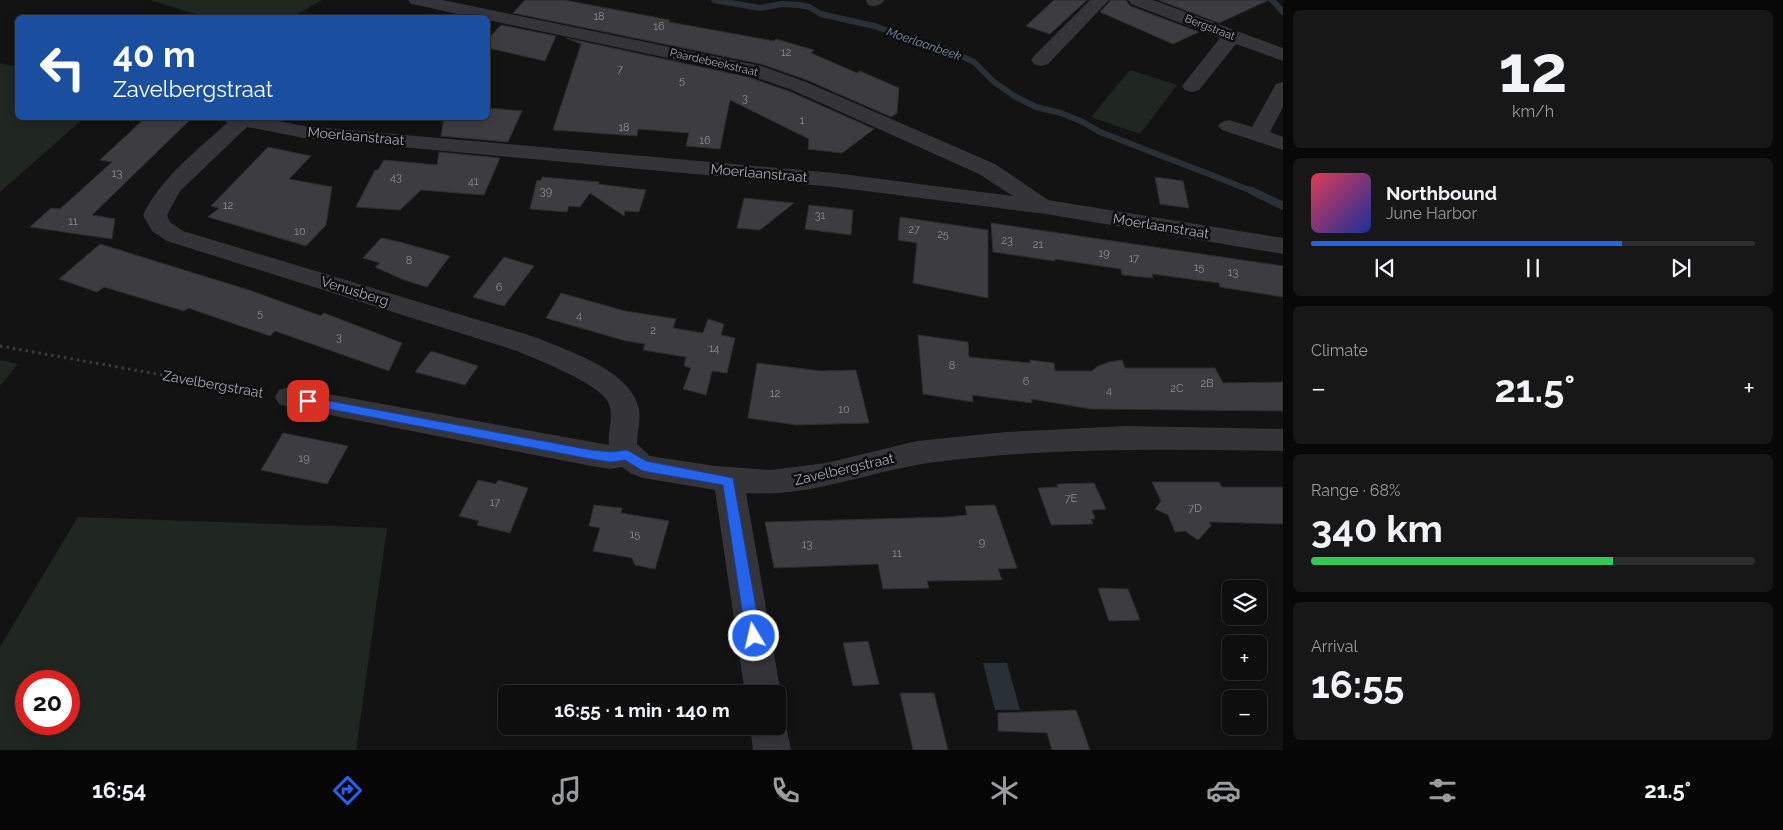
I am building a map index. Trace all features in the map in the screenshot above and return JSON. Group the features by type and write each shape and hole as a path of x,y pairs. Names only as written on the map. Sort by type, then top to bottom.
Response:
{"street":[{"name":"Paardebeekstraat","path":"417,0 489,15"},
{"path":"1041,60 1100,0"},
{"name":"Bergstraat","path":"1137,0 1283,55"},
{"name":"Paardebeekstraat","path":"490,15 754,70 799,86 986,170 1046,207"},
{"path":"1192,86 1225,43 1234,36"},
{"path":"1257,136 1283,88"},
{"name":"Venusberg","path":"237,120 172,186 163,198 155,215 160,226 175,236 526,344 569,362 605,382 621,398 626,424 622,447 627,455"},
{"name":"Moerlaanstraat","path":"243,120 304,132 834,180 1046,207 1283,246"},
{"path":"1229,126 1283,144"},
{"path":"289,397 591,454 611,457 627,455"},
{"name":"Zavelbergstraat","path":"627,455 643,466 729,481 789,481 834,473 900,456 934,450 994,445 1076,439 1283,440"},
{"path":"729,481 762,685"},
{"path":"770,735 772,750"}],"path":[{"name":"Zavelbergstraat","path":"0,346 289,397"}],"shaded area":[{"path":"150,0 322,0 296,15 198,15"},
{"path":"0,63 15,67 15,120 82,120 0,192"},
{"path":"1130,70 1177,85 1140,134 1091,117"},
{"path":"0,360 18,364 0,386"},
{"path":"78,517 387,528 356,750 0,750 0,647"},
{"path":"983,663 1007,663 1020,710 995,710"}],"building":[{"path":"525,0 564,0 670,20 669,22 774,41 776,39 814,50 811,53 857,73 860,71 899,88 897,113 891,117 807,80 761,64 513,13"},
{"path":"1054,0 1087,0 1050,34 1026,26"},
{"path":"1111,0 1126,0 1130,6 1199,32 1173,44 1100,12"},
{"path":"1158,0 1269,0 1219,23"},
{"path":"501,25 556,36 545,61 490,48 490,37"},
{"path":"566,38 748,77 791,92 874,129 842,153 808,149 809,139 730,100 720,149 686,146 689,133 638,129 637,136 553,130 581,44"},
{"path":"490,108 522,111 508,142 441,136 444,120 490,120"},
{"path":"143,120 190,120 92,215 115,219 112,239 30,227 51,208 60,209 112,162 100,160"},
{"path":"268,147 311,156 289,179 332,187 326,225 306,246 208,217 219,208 211,206"},
{"path":"439,152 500,158 484,195 421,190 400,210 356,207 375,170 378,170 384,160 437,165"},
{"path":"542,177 599,182 598,184 646,190 639,212 625,211 624,216 590,193 580,207 569,206 567,212 530,209 537,180 541,181"},
{"path":"1155,177 1183,181 1189,208 1160,204"},
{"path":"744,198 794,203 760,230 737,228"},
{"path":"809,205 853,210 851,235 805,229"},
{"path":"900,217 988,230 988,298 913,283 917,243 898,240"},
{"path":"991,223 1283,266 1283,297 1220,287 1219,283 1152,274 1153,278 1122,275 1121,269 993,252"},
{"path":"381,238 450,256 427,287 404,280 375,267 380,263 363,258"},
{"path":"100,244 252,291 321,316 324,313 402,343 389,371 275,331 270,336 188,308 184,311 104,287 97,292 59,279"},
{"path":"504,257 534,266 504,306 473,297"},
{"path":"561,293 625,311 676,319 673,328 703,333 708,319 724,324 721,335 735,338 727,373 712,371 706,395 683,389 691,368 684,366 686,357 643,350 645,344 626,341 546,318"},
{"path":"918,335 968,342 969,357 1030,363 1030,360 1054,363 1055,371 1092,371 1098,366 1122,360 1125,368 1215,368 1223,383 1283,382 1283,411 1091,409 1031,399 1032,403 972,395 973,402 923,394"},
{"path":"431,351 478,366 465,385 415,372"},
{"path":"757,363 821,371 856,370 869,423 796,425 748,418"},
{"path":"283,433 348,446 327,484 261,470"},
{"path":"478,480 496,484 498,480 528,488 510,533 477,525 479,521 459,516"},
{"path":"1152,482 1219,482 1222,487 1283,487 1283,524 1209,522 1211,526 1198,540 1185,531 1175,532 1168,515 1155,509 1161,501"},
{"path":"1094,483 1106,509 1092,510 1095,519 1091,519 1093,524 1051,525 1038,488 1058,487 1057,484"},
{"path":"594,505 622,508 621,513 669,521 655,569 635,565 632,558 593,551 600,528 589,526"},
{"path":"995,505 1017,568 998,569 1002,580 927,581 929,588 883,589 878,564 774,568 765,522 948,517 967,515 965,506"},
{"path":"1098,588 1128,589 1140,620 1109,621"},
{"path":"868,641 879,684 853,686 843,643"},
{"path":"900,693 934,693 948,750 913,750"},
{"path":"1076,710 1090,750 1052,750 1047,733 998,731 998,713"}],"waterway":[{"name":"Moerlaanbeek","path":"714,0 760,8 782,4 800,5 809,7 821,14 874,26 950,51 974,62 994,82 1016,97 1036,107 1061,113 1083,122 1100,132 1255,192"},
{"path":"1272,0 1283,12"},
{"name":"Moerlaanbeek","path":"1252,191 1283,206"}],"route":[{"path":"308,401 591,454 611,457 627,455 643,466 729,481 754,636"}]}
